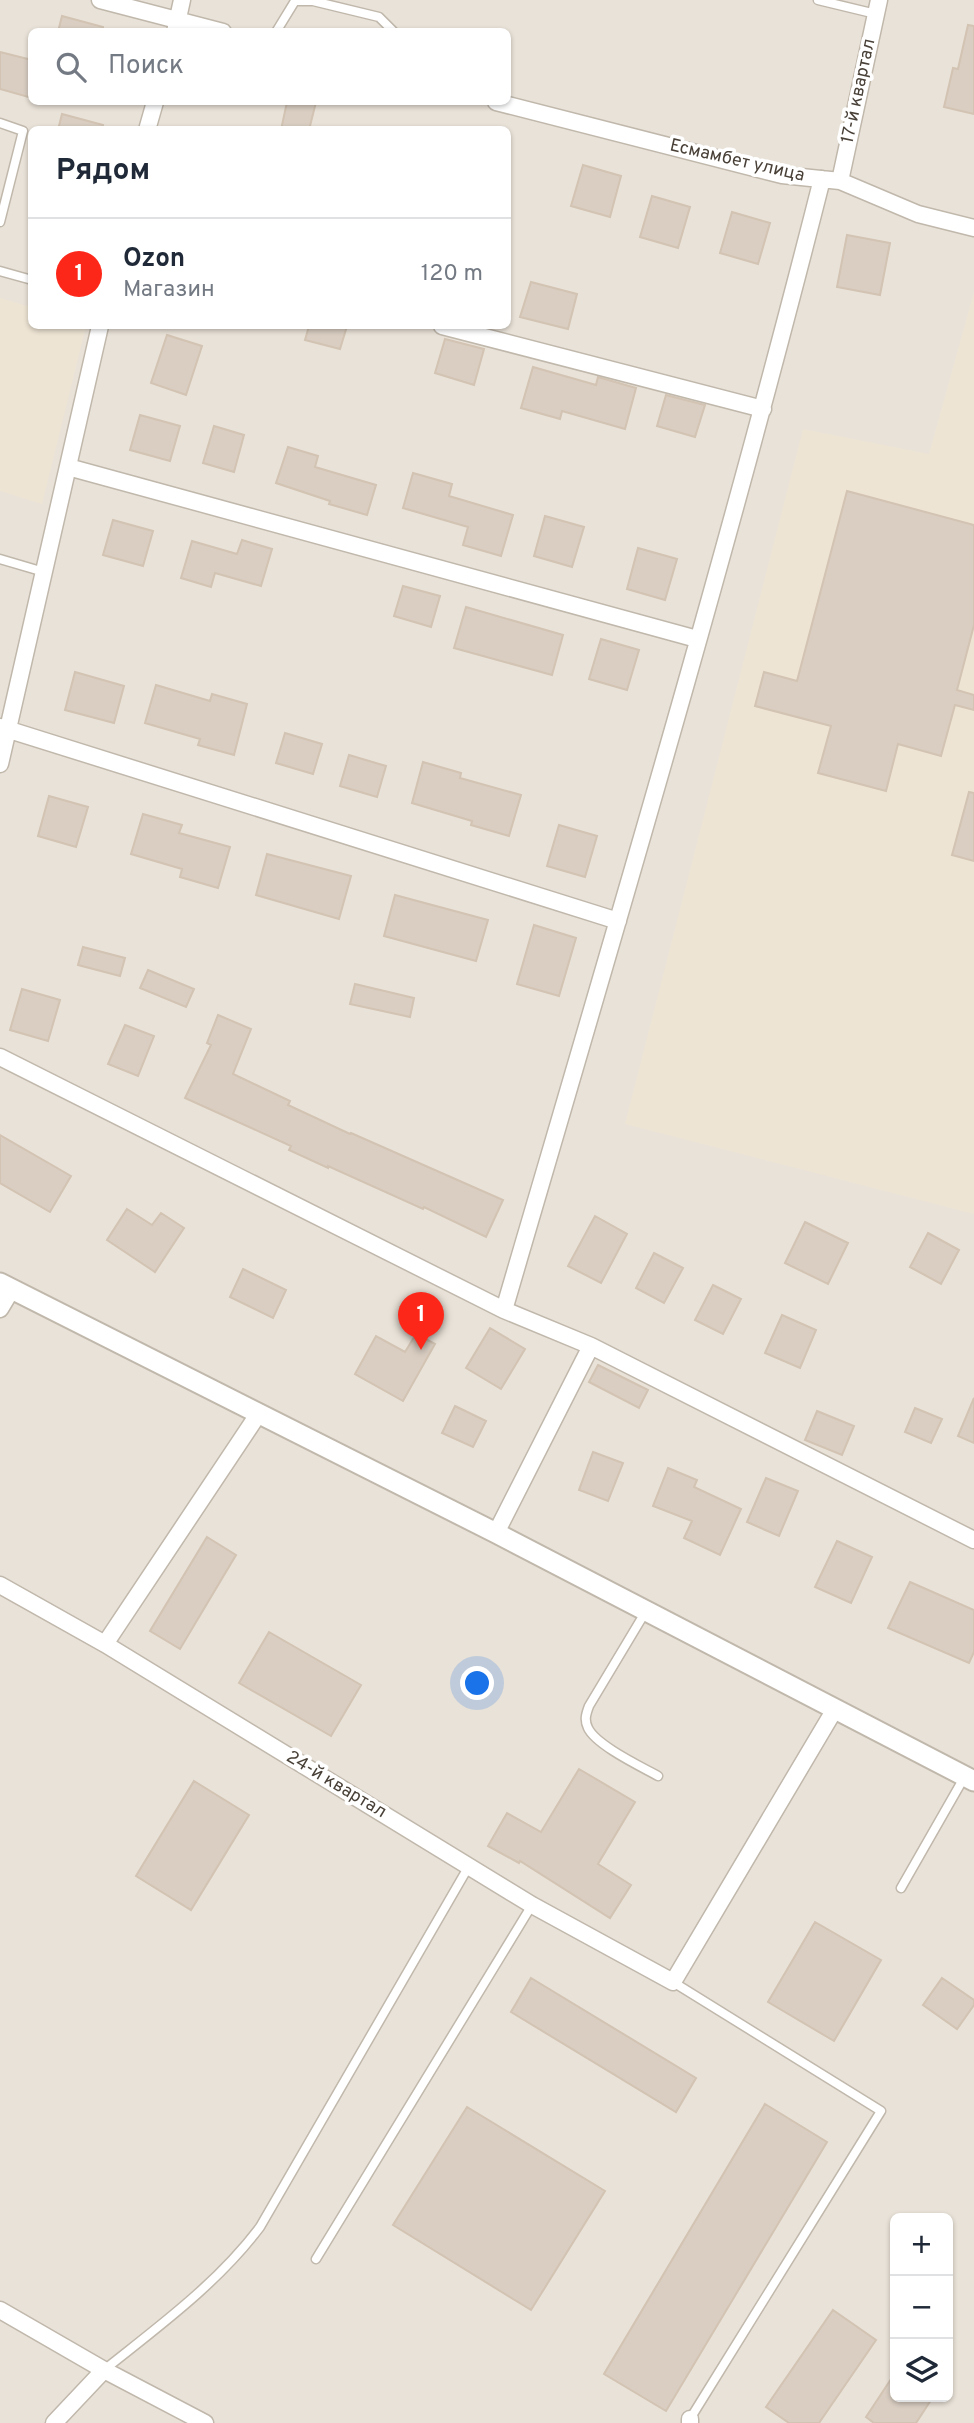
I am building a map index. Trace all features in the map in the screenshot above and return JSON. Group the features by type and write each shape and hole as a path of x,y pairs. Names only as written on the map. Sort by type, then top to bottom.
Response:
{"street":[{"path":"100,0 177,26 183,0"},
{"name":"17-й квартал","path":"840,181 877,7"},
{"path":"148,126 154,105"},
{"name":"Есмамбет улица","path":"508,105 782,175 840,181 918,214 974,228"},
{"path":"503,1310 618,921 763,409 822,179"},
{"path":"0,764 4,728 44,572 99,329"},
{"path":"454,329 763,409"},
{"path":"68,467 697,639"},
{"path":"4,728 618,921"},
{"path":"0,1057 503,1310 591,1346 974,1540"},
{"path":"0,1309 6,1286 496,1534 970,1779"},
{"path":"496,1534 591,1346"},
{"path":"105,1644 259,1413"},
{"name":"24-й квартал","path":"0,1584 105,1644 532,1905 673,1982"},
{"path":"673,1982 835,1710"},
{"path":"0,2310 104,2370 205,2423"},
{"path":"54,2423 104,2370"}],"lane":[{"path":"818,0 877,7"},
{"path":"278,28 295,1 313,1 379,17 390,28"},
{"path":"0,123 23,131 0,222"},
{"path":"0,271 28,279"},
{"path":"0,559 44,572"},
{"path":"646,1611 589,1706 585,1718 587,1728 595,1738 658,1776"},
{"path":"901,1888 970,1779"},
{"path":"104,2370 191,2300 241,2252 260,2227 469,1866"},
{"path":"316,2259 532,1905"},
{"path":"673,1982 881,2111 690,2421"}],"shaded area":[{"path":"0,0 974,0 974,2423 0,2423"},
{"path":"974,292 974,1214 625,1124 803,429 929,454"},
{"path":"0,298 28,306 28,329 85,329 42,504 0,491"}],"building":[{"path":"62,16 103,27 103,28 59,28"},
{"path":"968,25 974,26 974,114 944,107 953,68 958,69"},
{"path":"0,52 28,59 28,97 0,89"},
{"path":"286,105 315,105 310,126 282,126"},
{"path":"62,114 103,125 103,126 59,126"},
{"path":"583,165 621,176 610,217 571,206"},
{"path":"652,196 690,207 678,248 640,237"},
{"path":"732,212 770,223 758,264 720,253"},
{"path":"847,235 890,243 880,295 837,287"},
{"path":"531,282 577,294 568,329 520,317"},
{"path":"308,329 346,329 340,349 305,340"},
{"path":"167,335 202,346 186,395 151,383"},
{"path":"445,339 484,349 474,385 435,373"},
{"path":"533,367 596,385 598,377 636,388 625,429 562,411 560,419 521,408"},
{"path":"666,395 705,405 695,437 657,426"},
{"path":"140,415 180,426 170,461 130,450"},
{"path":"214,426 244,435 234,472 203,463"},
{"path":"288,447 318,456 315,467 376,485 367,515 329,504 330,501 276,483"},
{"path":"413,473 452,484 449,496 513,515 501,556 463,545 468,527 403,508"},
{"path":"847,491 974,525 974,625 957,690 974,695 974,710 955,705 941,756 898,744 886,791 818,773 831,726 755,706 764,672 797,681"},
{"path":"545,516 584,527 572,567 534,556"},
{"path":"113,520 153,531 143,566 103,555"},
{"path":"242,540 272,549 261,586 215,573 211,587 181,578 192,541 237,554"},
{"path":"638,548 677,559 665,600 627,589"},
{"path":"403,586 440,596 431,627 394,616"},
{"path":"466,607 563,635 552,675 454,648"},
{"path":"601,639 639,650 627,690 589,679"},
{"path":"75,672 124,686 114,723 65,710"},
{"path":"156,685 210,701 212,694 247,704 234,755 198,745 200,739 145,723"},
{"path":"285,733 322,744 313,774 276,763"},
{"path":"349,755 386,766 377,797 340,786"},
{"path":"423,762 461,773 460,778 521,795 509,836 471,825 472,821 412,803"},
{"path":"969,792 974,793 974,861 952,855"},
{"path":"49,796 88,807 76,847 38,836"},
{"path":"143,814 182,825 179,833 230,847 218,888 180,877 182,869 131,854"},
{"path":"559,825 597,836 585,877 547,866"},
{"path":"267,854 351,876 339,919 256,895"},
{"path":"395,895 488,920 476,961 384,936"},
{"path":"534,925 576,938 559,996 517,984"},
{"path":"83,947 125,958 120,976 78,965"},
{"path":"148,970 194,989 186,1007 140,988"},
{"path":"355,984 414,998 410,1017 350,1004"},
{"path":"22,989 60,1000 48,1041 10,1030"},
{"path":"218,1015 251,1029 233,1074 290,1101 288,1105 350,1134 503,1200 486,1237 424,1207 423,1209 289,1150 291,1146 185,1098 211,1045 207,1043"},
{"path":"125,1025 154,1036 138,1076 108,1064"},
{"path":"0,1135 71,1176 50,1212 0,1183"},
{"path":"127,1209 152,1225 161,1213 184,1228 155,1272 107,1240"},
{"path":"595,1216 627,1234 601,1283 568,1266"},
{"path":"805,1222 848,1243 828,1284 785,1263"},
{"path":"928,1233 959,1250 941,1284 910,1267"},
{"path":"654,1253 683,1268 664,1303 636,1288"},
{"path":"243,1269 286,1290 273,1318 230,1297"},
{"path":"713,1285 741,1299 723,1334 695,1320"},
{"path":"782,1315 816,1330 800,1368 765,1353"},
{"path":"490,1328 525,1349 501,1389 466,1368"},
{"path":"416,1334 435,1344 403,1401 355,1374 376,1336 405,1352"},
{"path":"598,1365 648,1390 639,1408 589,1382"},
{"path":"974,1398 974,1443 958,1436"},
{"path":"455,1406 486,1421 473,1447 442,1433"},
{"path":"915,1408 942,1419 931,1443 905,1432"},
{"path":"817,1411 854,1426 842,1455 805,1440"},
{"path":"593,1452 623,1463 608,1501 579,1490"},
{"path":"668,1468 697,1480 694,1487 741,1509 720,1555 684,1538 692,1521 653,1506"},
{"path":"766,1478 798,1491 779,1536 747,1522"},
{"path":"207,1537 236,1555 180,1649 150,1631"},
{"path":"837,1541 872,1557 851,1603 815,1587"},
{"path":"910,1582 974,1610 974,1652 969,1663 888,1628"},
{"path":"269,1632 361,1685 331,1736 239,1683"},
{"path":"579,1769 635,1802 598,1864 631,1885 610,1918 520,1861 519,1863 488,1846 507,1813 541,1832"},
{"path":"194,1781 249,1815 191,1910 136,1876"},
{"path":"815,1922 881,1960 834,2041 768,2002"},
{"path":"531,1978 696,2078 676,2112 511,2012"},
{"path":"942,1978 974,2000 974,2005 957,2029 923,2005"},
{"path":"765,2104 827,2142 666,2411 604,2374"},
{"path":"467,2107 605,2191 531,2310 393,2225"},
{"path":"833,2310 876,2340 819,2423 789,2423 766,2407"},
{"path":"890,2381 890,2402 930,2402 916,2423 874,2423 866,2417"}],"place":[{"name":"Ozon","path":"421,1350"}]}
